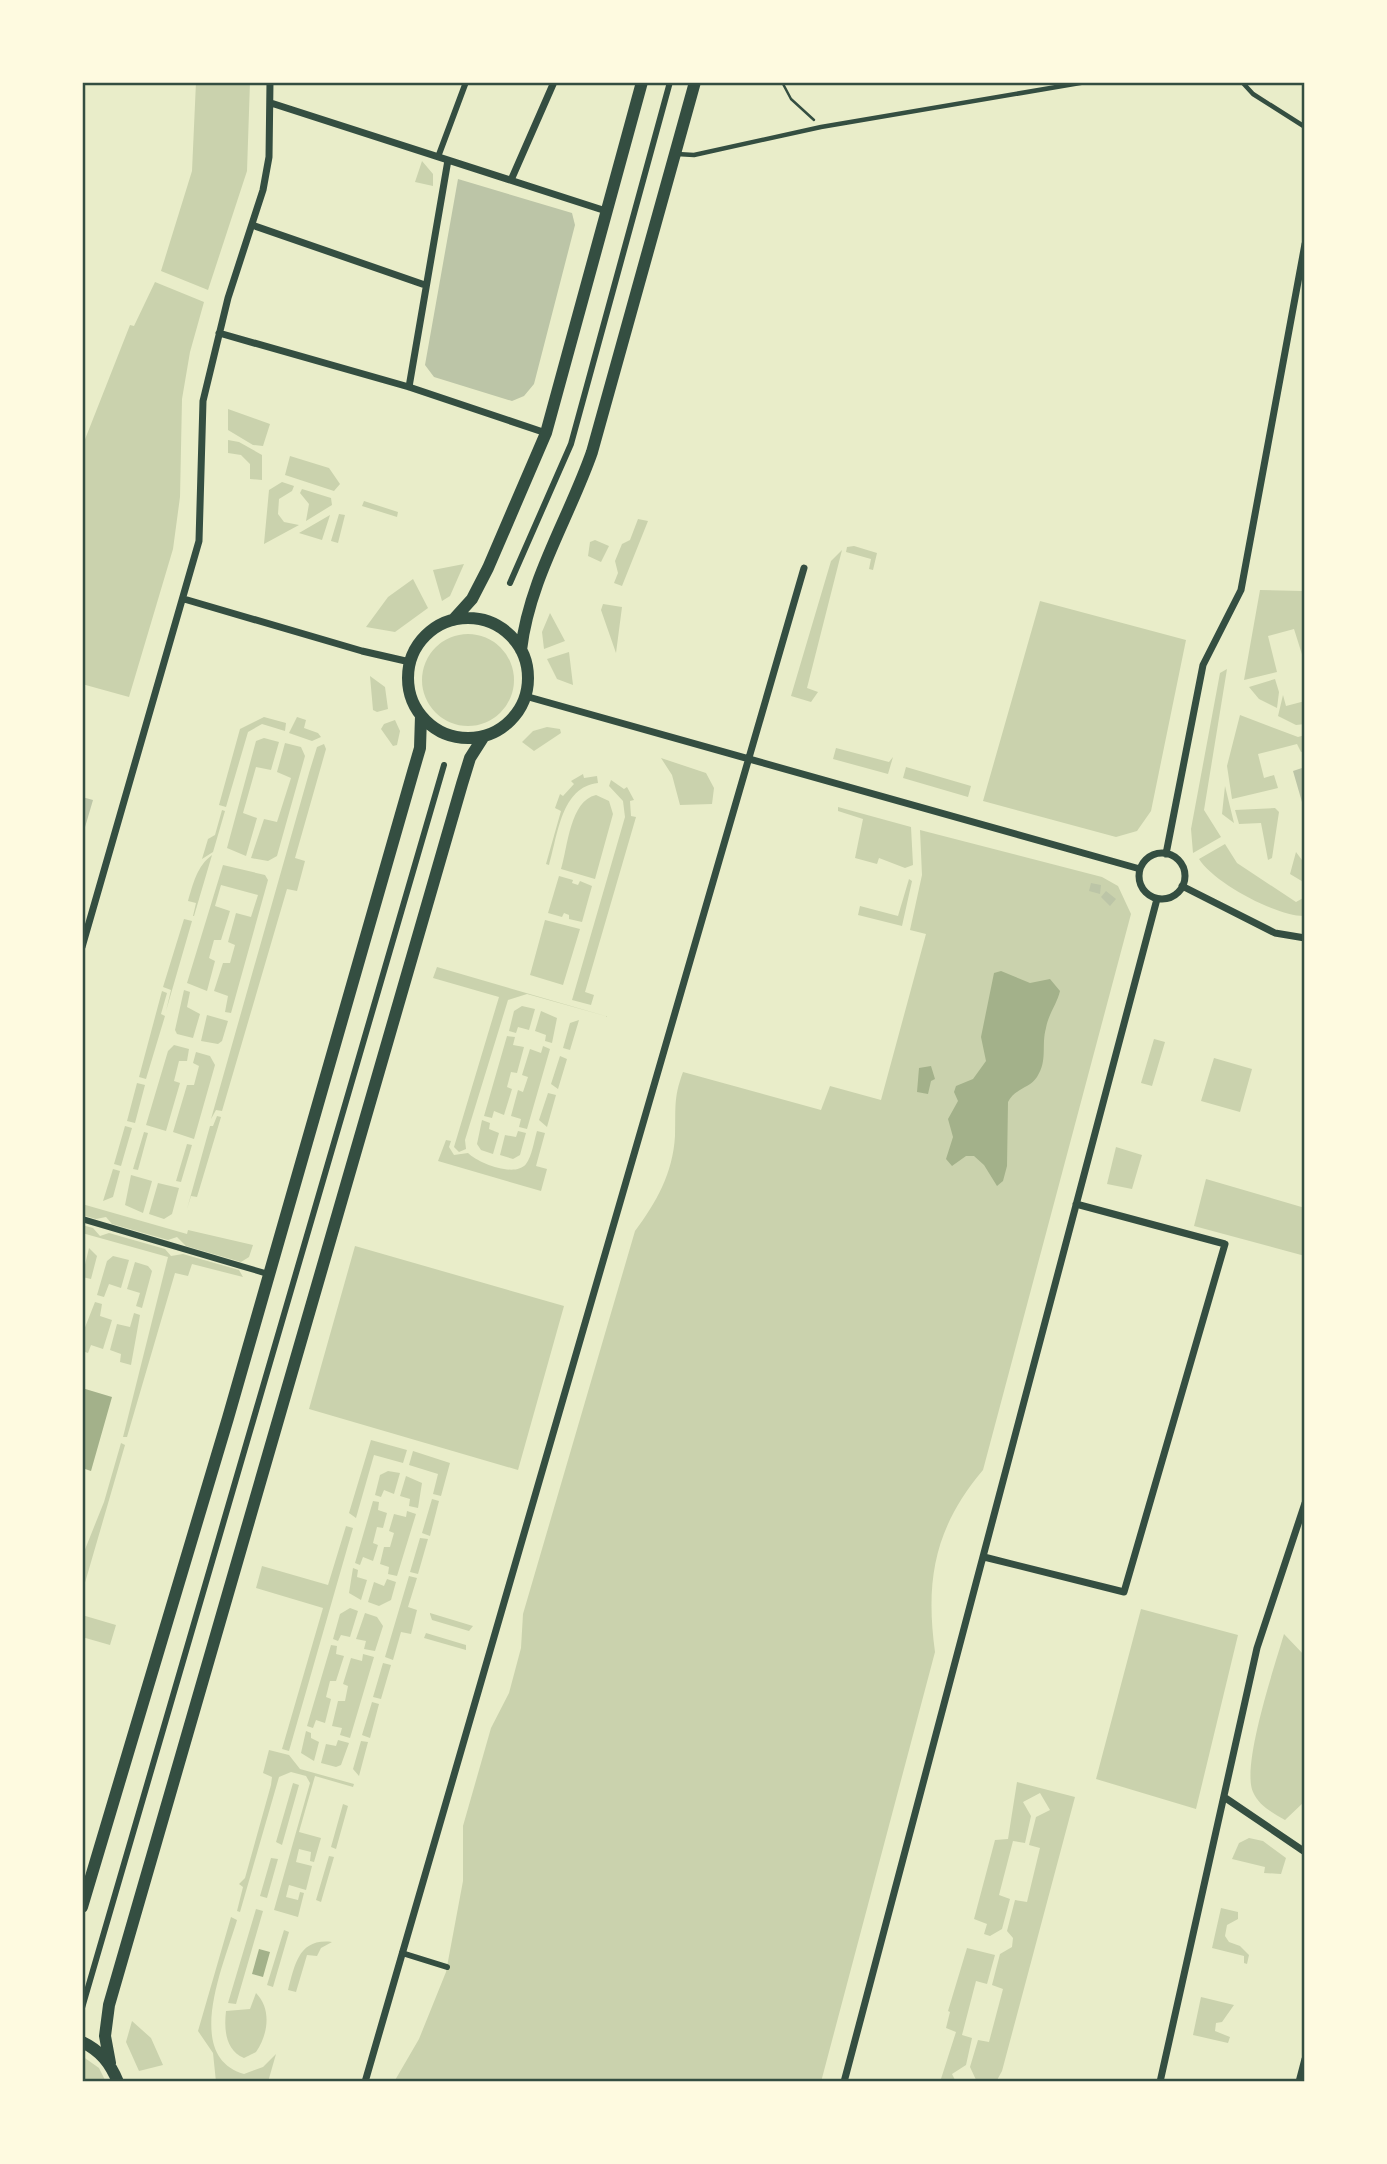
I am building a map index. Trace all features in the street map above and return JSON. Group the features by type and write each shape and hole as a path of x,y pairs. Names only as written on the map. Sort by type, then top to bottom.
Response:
{"street":[{"path":"82,947 199,541 203,401 219,332 252,225 269,158 270,82"},
{"path":"438,157 466,82"},
{"path":"511,180 554,82"},
{"path":"642,82 546,433 472,599 453,620 426,635 410,662 407,681 411,700 421,716 434,728 450,735 467,738 484,736 509,721 525,696 528,681 521,650 524,625 534,589 577,495 592,452 695,82"},
{"path":"510,583 571,444 670,82"},
{"path":"271,103 606,211"},
{"path":"409,387 447,160"},
{"path":"252,225 425,285"},
{"path":"1166,853 1203,665 1241,590 1305,244"},
{"path":"219,332 409,387 546,433"},
{"path":"365,2082 804,568"},
{"path":"184,599 362,651 410,662"},
{"path":"453,620 473,618 492,623 509,634 521,650"},
{"path":"525,696 1140,869"},
{"path":"82,1907 420,748 421,716"},
{"path":"118,2082 110,2063 105,2036 109,2005 462,784 470,758 484,736"},
{"path":"82,2008 444,765"},
{"path":"1166,853 1182,866 1185,876 1176,894 1157,899 1146,893 1139,881 1140,869 1145,860 1155,854 1166,853"},
{"path":"1182,886 1275,933 1305,938"},
{"path":"844,2082 1157,899"},
{"path":"984,1557 1124,1592 1225,1244 1076,1204"},
{"path":"82,1219 268,1273"},
{"path":"1160,2082 1257,1648 1305,1503"},
{"path":"1224,1797 1305,1852"},
{"path":"402,1953 447,1968"},
{"path":"82,2042 94,2048 110,2063"},
{"path":"1299,2082 1305,2059"}],"lane":[{"path":"676,153 694,155 821,127 1086,82"},
{"path":"1242,82 1252,94 1305,127"}],"path":[{"path":"782,82 791,99 821,127"}],"shaded area":[{"path":"196,82 250,82 247,171 208,290 161,271 192,171"},
{"path":"422,161 433,174 433,186 415,182"},
{"path":"155,282 204,302 190,352 182,399 180,497 173,549 129,697 82,684 82,447 130,325 134,326"},
{"path":"228,409 270,424 263,446 253,445 228,430"},
{"path":"228,440 239,442 262,455 262,480 250,479 250,464 241,455 228,453"},
{"path":"290,456 329,468 340,484 334,491 285,475"},
{"path":"282,482 294,486 292,491 279,499 278,514 284,522 299,525 264,544 269,490"},
{"path":"302,489 331,498 332,505 306,521 309,504 300,493"},
{"path":"364,501 398,512 397,517 362,506"},
{"path":"339,514 345,515 338,543 331,541"},
{"path":"330,515 322,540 299,533"},
{"path":"638,519 648,521 622,586 614,583 618,573 615,561 622,544 630,540"},
{"path":"595,540 609,546 601,562 588,556 590,542"},
{"path":"854,546 877,553 873,570 869,569 871,559 846,552 847,547"},
{"path":"842,550 807,688 818,692 811,702 791,696 831,561"},
{"path":"464,564 450,596 442,601 433,570"},
{"path":"413,579 428,608 395,632 366,627 388,597"},
{"path":"1260,590 1302,591 1305,595 1305,664 1294,629 1268,636 1277,672 1244,680"},
{"path":"1040,601 1186,640 1151,811 1137,831 1116,837 983,801"},
{"path":"603,604 622,607 616,653 601,610"},
{"path":"550,613 565,641 544,649 542,632"},
{"path":"468,634 486,638 500,648 510,662 514,680 510,698 500,712 486,722 468,726 450,722 436,712 426,698 422,680 426,662 436,648 450,638"},
{"path":"569,652 573,685 557,679 547,659"},
{"path":"1227,669 1204,810 1221,837 1193,853 1191,829 1220,673"},
{"path":"370,676 385,687 388,709 377,712 373,710"},
{"path":"1275,679 1279,692 1277,708 1259,699 1249,687"},
{"path":"1283,695 1286,706 1305,701 1305,724 1296,725 1278,716"},
{"path":"1240,715 1298,737 1305,735 1305,751 1301,752 1297,744 1258,754 1264,778 1274,775 1278,788 1232,799 1227,766"},
{"path":"264,717 286,723 285,731 262,724 248,732 226,807 219,805 240,729"},
{"path":"297,717 306,720 304,728 318,733 321,737 312,741 289,733"},
{"path":"395,720 400,731 397,745 393,746 381,729 384,724"},
{"path":"547,727 560,729 561,733 534,751 522,742 533,731"},
{"path":"264,738 279,742 271,770 256,767 243,813 257,818 246,856 227,848 256,741"},
{"path":"285,743 301,747 305,756 277,856 268,861 251,858 264,819 277,822 291,778 277,772"},
{"path":"324,744 326,749 295,858 305,861 297,891 287,889 222,1111 216,1110 211,1119 309,773 317,747"},
{"path":"836,748 889,762 893,757 888,774 833,759"},
{"path":"661,758 706,773 714,788 712,804 680,805 672,775"},
{"path":"906,767 971,786 968,797 903,778"},
{"path":"583,774 584,778 597,776 598,783 586,786 576,793 569,803 563,814 549,865 546,864 561,811 555,808 560,794 563,796 574,784 571,781"},
{"path":"611,780 624,789 627,787 634,800 630,801 631,816 636,817 585,992 594,995 591,1005 572,1000 625,817 623,801 609,786"},
{"path":"1225,786 1234,823 1222,814"},
{"path":"596,795 609,801 613,814 595,879 561,869 575,815 587,799"},
{"path":"838,807 911,827 913,865 905,868 879,858 877,864 855,858 863,819 838,811"},
{"path":"1275,808 1279,812 1272,858 1268,860 1261,823 1239,824 1235,810"},
{"path":"222,810 225,811 213,852 202,859 208,839 215,835"},
{"path":"920,830 1102,877 1118,886 1131,914 983,1470 954,1512 937,1555 932,1601 935,1652 821,2082 394,2082 419,2039 446,1972 463,1881 463,1826 491,1728 509,1693 521,1648 523,1614 635,1231 650,1210 671,1163 676,1097 683,1072 821,1110 830,1086 881,1100 926,934 910,930 922,875"},
{"path":"1225,844 1237,863 1296,902 1305,897 1305,916 1279,911 1247,897 1206,868 1199,859"},
{"path":"1296,852 1305,864 1305,883 1290,874"},
{"path":"212,855 193,916 196,903 188,901 192,888 199,870"},
{"path":"223,865 265,875 268,880 231,1013 225,1012 228,996 214,991 223,963 230,963 235,945 228,942 236,913 251,917 258,895 221,885 215,906 230,911 221,940 214,940 209,958 215,961 207,991 187,983"},
{"path":"559,876 573,880 572,883 578,885 580,881 592,886 582,922 569,919 569,915 564,913 562,917 548,913"},
{"path":"909,879 912,881 902,926 858,915 860,906 898,916"},
{"path":"184,919 192,921 166,1011 171,990 163,987"},
{"path":"545,920 580,929 563,985 530,975"},
{"path":"437,967 609,1017 527,994 508,1000 465,1140 466,1149 459,1152 454,1147 499,997 433,978"},
{"path":"1001,971 1030,983 1050,979 1060,991 1047,1023 1040,1071 1034,1081 1014,1094 1008,1102 1007,1166 1003,1181 997,1186 984,1165 974,1156 966,1156 952,1166 946,1159 953,1137 948,1119 958,1101 954,1092 956,1086 973,1079 986,1061 981,1037 994,973"},
{"path":"184,990 190,992 187,1007 200,1014 193,1038 177,1034 175,1030"},
{"path":"162,991 167,993 161,1014 165,1016 146,1079 139,1077"},
{"path":"522,1006 535,1009 529,1030 518,1027 516,1033 509,1031 514,1011"},
{"path":"541,1011 557,1018 552,1043 545,1041 546,1035 535,1031"},
{"path":"207,1015 228,1021 222,1041 218,1044 201,1041"},
{"path":"579,1020 570,1050 563,1048 570,1023"},
{"path":"507,1036 515,1037 513,1045 524,1047 517,1073 511,1072 507,1087 512,1089 504,1115 494,1111 492,1118 484,1116"},
{"path":"1154,1039 1165,1042 1152,1086 1141,1083"},
{"path":"174,1045 189,1049 187,1061 179,1061 174,1081 180,1083 166,1131 146,1125 168,1051"},
{"path":"543,1046 550,1049 527,1129 519,1127 521,1119 511,1116 518,1090 523,1092 528,1077 522,1075 530,1049 541,1053"},
{"path":"196,1052 210,1056 215,1065 194,1139 173,1132 187,1085 194,1085 199,1066 193,1063"},
{"path":"560,1056 567,1059 558,1089 551,1084"},
{"path":"1214,1058 1252,1069 1240,1112 1201,1101"},
{"path":"931,1066 935,1079 931,1081 928,1094 917,1092 919,1068"},
{"path":"137,1083 145,1085 135,1123 127,1121"},
{"path":"548,1093 556,1095 547,1127 539,1120"},
{"path":"217,1116 221,1117 197,1197 191,1196 187,1209 210,1126 213,1126"},
{"path":"482,1120 490,1123 489,1129 499,1133 493,1154 481,1150 477,1144"},
{"path":"125,1126 132,1128 121,1166 114,1164"},
{"path":"518,1131 526,1133 520,1155 513,1159 500,1155 505,1135 516,1137"},
{"path":"537,1131 545,1133 536,1166 547,1169 541,1191 438,1161 446,1140 451,1141 449,1147 454,1155 468,1153 497,1168 521,1168 530,1157"},
{"path":"144,1132 148,1133 138,1170 133,1169"},
{"path":"187,1144 192,1145 181,1182 176,1181"},
{"path":"1116,1147 1142,1155 1132,1189 1107,1184"},
{"path":"113,1169 120,1171 113,1197 103,1201"},
{"path":"131,1175 152,1181 143,1213 125,1205"},
{"path":"1206,1179 1305,1208 1305,1256 1194,1226"},
{"path":"158,1183 179,1188 172,1214 164,1219 149,1214"},
{"path":"82,1204 187,1234 188,1230 253,1245 249,1257 241,1262 186,1246 177,1237 168,1240 112,1224 106,1217 96,1219 82,1215"},
{"path":"82,1225 93,1228 100,1236 109,1233 165,1249 171,1256 183,1254 239,1270 243,1277 192,1264 188,1276 175,1273 127,1437 123,1437 168,1257 82,1233"},
{"path":"355,1246 564,1306 518,1470 309,1409"},
{"path":"89,1248 97,1256 91,1279 82,1277"},
{"path":"113,1256 129,1260 121,1288 109,1284 104,1297 97,1295 107,1261"},
{"path":"135,1262 148,1266 152,1271 142,1308 136,1306 140,1293 127,1289"},
{"path":"95,1302 102,1304 100,1316 112,1320 103,1349 91,1345 88,1353 82,1351 82,1335"},
{"path":"134,1313 140,1315 131,1365 120,1362 121,1354 110,1350 117,1324 130,1327"},
{"path":"82,1388 112,1397 91,1471 82,1468"},
{"path":"371,1440 407,1450 403,1463 374,1455 356,1518 349,1513"},
{"path":"121,1443 125,1445 82,1593 82,1557 104,1502"},
{"path":"413,1451 450,1463 441,1496 433,1494 438,1474 409,1465"},
{"path":"388,1471 400,1473 394,1494 384,1490 381,1497 375,1495 380,1475"},
{"path":"406,1476 422,1483 418,1508 409,1506 410,1499 400,1496"},
{"path":"432,1499 439,1501 430,1536 422,1533"},
{"path":"373,1501 379,1502 378,1510 387,1513 383,1528 377,1527 373,1543 378,1545 373,1561 363,1557 360,1565 355,1563"},
{"path":"407,1511 416,1514 397,1576 388,1574 389,1567 380,1564 384,1547 390,1547 394,1533 389,1531 394,1514 406,1517"},
{"path":"346,1526 353,1528 289,1751 282,1749 323,1608 256,1588 262,1566 328,1585"},
{"path":"420,1538 428,1539 418,1574 410,1572"},
{"path":"353,1568 358,1570 357,1577 367,1580 361,1600 349,1593"},
{"path":"409,1576 417,1578 408,1607 417,1610 411,1634 401,1632 393,1660 385,1657"},
{"path":"387,1579 396,1582 391,1600 379,1606 368,1602 374,1582 384,1586"},
{"path":"350,1608 358,1611 350,1637 341,1635 338,1641 333,1639 340,1614"},
{"path":"1141,1609 1238,1635 1196,1809 1096,1779"},
{"path":"365,1613 377,1617 383,1626 375,1651 364,1649 366,1641 356,1639"},
{"path":"430,1613 473,1626 469,1631 432,1620"},
{"path":"82,1615 116,1625 110,1645 82,1637"},
{"path":"426,1633 466,1645 466,1650 424,1638"},
{"path":"1284,1634 1305,1656 1305,1801 1285,1820 1259,1801 1253,1792 1251,1779 1255,1739"},
{"path":"331,1645 337,1646 336,1654 344,1656 336,1681 330,1681 326,1697 331,1699 325,1723 316,1720 313,1728 307,1726"},
{"path":"363,1654 374,1657 350,1738 340,1735 342,1728 332,1726 338,1701 345,1701 348,1686 343,1684 351,1658 362,1661"},
{"path":"383,1663 391,1665 381,1699 373,1697"},
{"path":"372,1702 379,1704 370,1738 362,1735"},
{"path":"306,1731 311,1733 311,1738 319,1742 314,1761 301,1753"},
{"path":"338,1740 349,1743 341,1765 336,1767 321,1763 326,1744 336,1746"},
{"path":"361,1741 368,1742 359,1776 353,1769"},
{"path":"269,1750 289,1755 300,1769 354,1784 353,1787 315,1776 299,1832 321,1838 314,1862 310,1861 311,1852 299,1849 296,1862 312,1866 306,1890 289,1885 286,1897 298,1900 300,1892 304,1893 298,1917 274,1910 310,1783 306,1776 291,1772 279,1777 240,1912 237,1911 243,1887 239,1884 245,1878 271,1785 272,1777 263,1773"},
{"path":"1017,1782 1075,1797 1002,2071 996,2082 977,2082 970,2067 978,2040 989,2042 1003,1989 992,1985 1000,1954 1012,1947 1013,1938 1007,1931 1015,1900 1027,1902 1040,1848 1029,1845 1036,1817 1050,1810 1040,1793 1023,1802 1031,1816 1025,1843 1013,1841 999,1895 1010,1899 1002,1929 990,1936 984,1934 987,1924 974,1919 995,1840 1008,1839"},
{"path":"293,1783 299,1785 282,1845 276,1842"},
{"path":"343,1804 348,1806 336,1849 331,1847"},
{"path":"1249,1838 1263,1841 1286,1858 1281,1874 1264,1873 1265,1867 1232,1859 1239,1843"},
{"path":"329,1856 334,1857 321,1902 316,1900"},
{"path":"271,1858 278,1859 267,1898 260,1896"},
{"path":"1221,1908 1238,1912 1238,1919 1227,1925 1225,1936 1229,1942 1240,1946 1249,1955 1247,1964 1244,1963 1244,1956 1212,1948"},
{"path":"256,1909 263,1911 236,2004 228,2003"},
{"path":"231,1917 237,1920 213,2006 211,2028 215,2048 225,2064 244,2074 263,2067 276,2054 268,2082 216,2082 213,2053 198,2031"},
{"path":"284,1930 289,1932 273,1987 267,1985"},
{"path":"332,1942 321,1948 317,1956 307,1955 296,1992 288,1990 296,1962 305,1949 312,1944"},
{"path":"967,1948 995,1955 987,1984 976,1981 962,2035 972,2038 966,2065 952,2074 956,2082 940,2082 956,2032 946,2028 950,2012 948,2011"},
{"path":"259,1949 270,1952 263,1977 252,1974"},
{"path":"256,1993 266,2014 265,2030 256,2052 244,2058 229,2044 225,2025 226,2011 250,2009"},
{"path":"1201,1997 1234,2005 1222,2022 1216,2023 1215,2031 1230,2037 1228,2043 1193,2035"},
{"path":"132,2021 151,2038 163,2065 139,2071 126,2042"},
{"path":"82,2056 99,2068 106,2082 82,2082"}],"building":[{"path":"458,179 572,213 575,225 534,384 524,396 512,401 434,377 425,365"},
{"path":"1305,767 1305,809 1304,809 1293,771"},
{"path":"82,797 93,800 83,834 82,834"},
{"path":"1091,883 1101,885 1100,894 1089,891"},
{"path":"1106,891 1116,899 1110,906 1101,897"}]}
